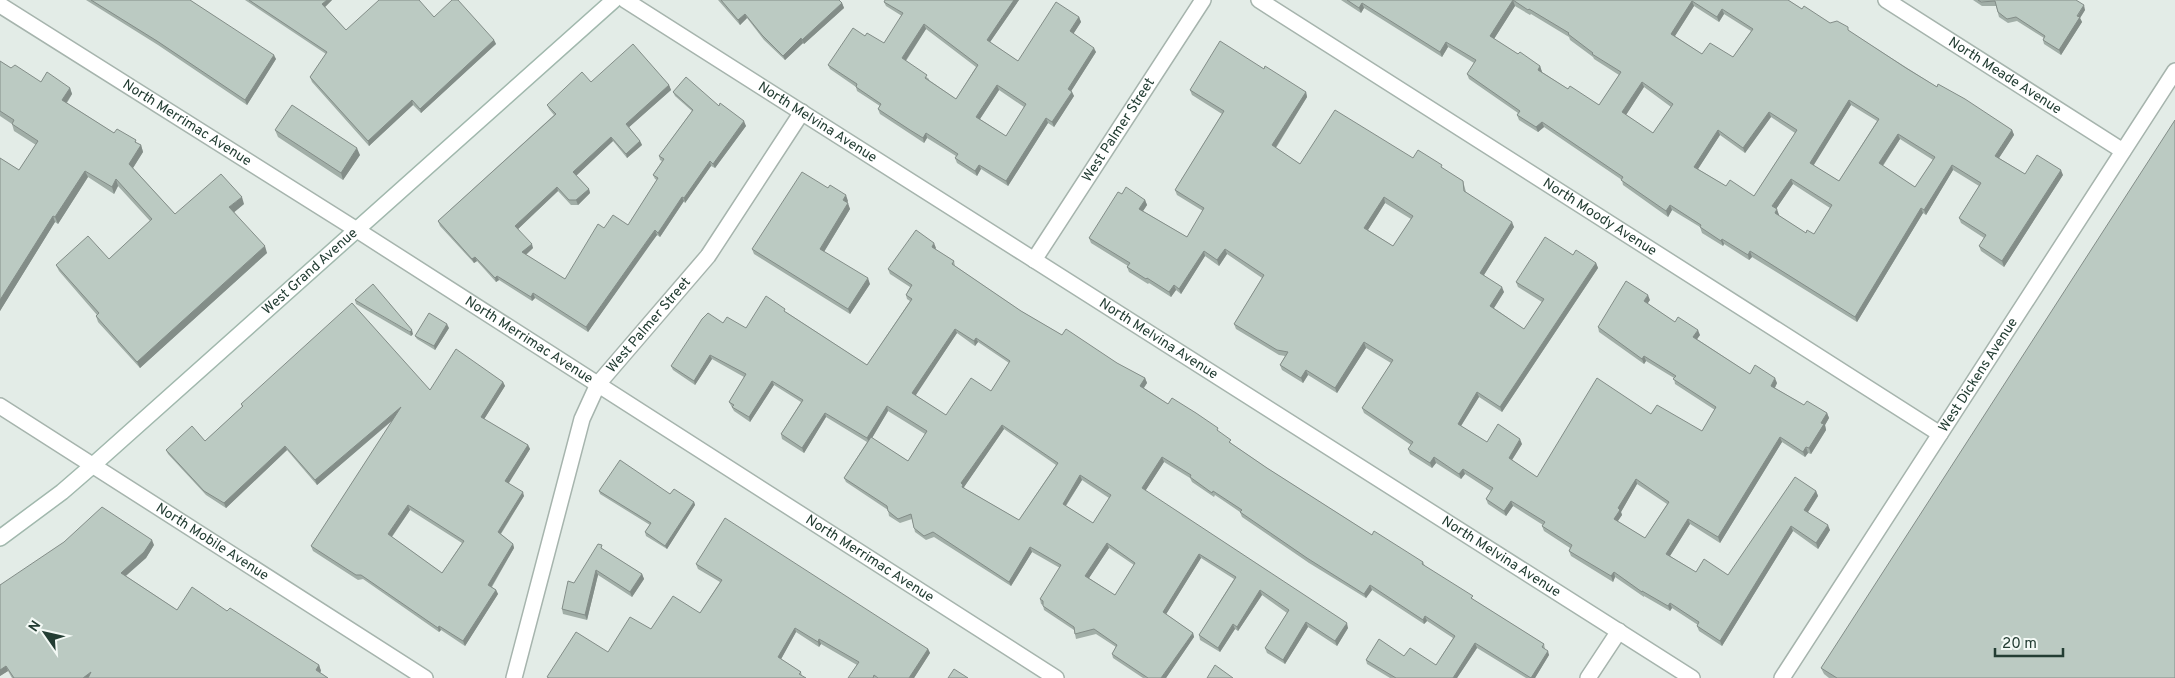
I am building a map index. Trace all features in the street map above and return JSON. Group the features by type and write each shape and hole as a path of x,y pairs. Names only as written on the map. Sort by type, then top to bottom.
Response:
{"street":[{"name":"West Grand Avenue","path":"0,538 62,492 92,466 614,0"},
{"name":"North Melvina Avenue","path":"625,0 1692,678"},
{"name":"West Palmer Street","path":"1034,260 1203,0"},
{"name":"North Moody Avenue","path":"1259,0 1940,434"},
{"name":"North Meade Avenue","path":"1886,0 2123,152"},
{"name":"North Merrimac Avenue","path":"0,5 357,230 1056,678"},
{"name":"West Dickens Avenue","path":"1782,678 2175,71"},
{"name":"West Palmer Street","path":"514,678 582,419 598,384 708,256 802,112"},
{"name":"North Mobile Avenue","path":"0,406 425,678"},
{"path":"1588,678 1619,631"}],"building":[{"path":"91,0 190,0 274,55 245,100 157,41"},
{"path":"249,0 327,0 322,4 346,30 379,0 419,0 434,17 452,0 458,0 494,40 420,109 412,100 368,141 310,77 327,52"},
{"path":"721,0 839,0 842,3 783,56 745,14 738,20"},
{"path":"885,0 1014,0 987,40 1018,61 1056,2 1079,17 1070,31 1094,48 1068,89 1072,92 1052,122 1046,118 1006,181 979,165 975,171 955,158 958,154 926,133 923,138 910,130 878,109 881,104 856,87 857,84 828,65 853,28 865,36 867,33 884,43 903,13 884,2","holes":["924,24 978,65 956,99 925,78 927,75 902,58","997,85 1026,104 1006,136 976,117"]},
{"path":"1347,0 1513,0 1788,0 1802,9 1804,6 1830,23 1837,21 1848,27 1848,30 1906,68 1937,87 1938,84 1965,99 2012,130 1995,156 2025,174 2037,155 2061,170 2002,261 1979,246 1986,235 1959,218 1981,183 1952,165 1924,210 1921,208 1855,317 1750,251 1748,255 1722,239 1721,241 1700,227 1701,225 1670,205 1666,211 1621,180 1623,177 1542,122 1536,127 1517,115 1520,111 1467,74 1476,60 1446,42 1440,52 1362,3 1359,8","holes":["1513,0 1569,33 1592,54 1621,72 1599,105 1570,86 1568,89 1538,70 1540,66 1520,52 1518,54 1490,36","1692,1 1717,17 1722,9 1753,29 1733,57 1710,43 1702,54 1671,34","1642,82 1673,104 1653,133 1622,112","1849,100 1879,119 1839,181 1810,163","1769,112 1797,130 1754,196 1730,180 1726,186 1694,167 1718,130 1743,148","1898,134 1935,157 1915,187 1879,163","1791,179 1832,205 1814,234 1807,230 1806,233 1775,213 1777,209 1772,206"]},
{"path":"1978,0 2076,0 2084,5 2077,16 2080,17 2059,50 2043,40 2045,36 2016,17 2007,19 1998,12 1995,1 1981,2"},
{"path":"1220,41 1264,69 1265,66 1306,92 1272,145 1300,164 1335,110 1413,158 1418,150 1442,165 1441,167 1463,181 1464,191 1512,222 1480,273 1502,287 1490,306 1524,329 1544,299 1516,282 1545,237 1573,255 1576,250 1596,263 1500,407 1477,392 1458,424 1487,442 1498,424 1520,439 1509,458 1537,477 1597,378 1651,414 1657,405 1702,431 1716,407 1673,379 1676,376 1644,356 1642,359 1598,327 1626,281 1648,295 1644,301 1675,322 1678,317 1698,330 1693,337 1750,374 1755,365 1775,378 1771,386 1804,405 1807,401 1827,413 1821,423 1824,424 1809,448 1806,447 1803,452 1780,437 1718,537 1688,519 1666,554 1696,572 1704,559 1728,575 1795,477 1816,491 1804,510 1828,525 1816,543 1791,526 1720,641 1697,626 1699,622 1670,603 1668,606 1642,592 1614,572 1611,576 1569,551 1572,545 1542,526 1545,522 1511,501 1504,511 1486,499 1493,488 1463,469 1459,474 1434,457 1430,463 1408,449 1413,442 1362,408 1393,360 1364,342 1335,388 1306,370 1301,378 1280,365 1288,352 1277,350 1234,324 1264,275 1225,249 1217,260 1204,251 1179,289 1174,285 1169,292 1127,267 1130,263 1089,238 1118,192 1122,194 1126,187 1145,200 1139,209 1187,237 1204,208 1175,190 1224,111 1190,90","holes":["1384,197 1413,216 1393,246 1364,228","1636,479 1669,502 1645,538 1614,519 1620,510 1618,508"]},
{"path":"633,44 669,85 626,124 640,141 626,154 611,137 573,172 589,189 576,200 569,200 557,187 515,226 532,244 522,252 565,279 598,224 604,228 613,215 628,225 658,178 653,175 664,159 659,156 693,110 673,92 686,77 719,106 720,103 744,121 713,164 710,161 684,198 682,197 658,233 655,230 586,327 533,293 531,297 497,276 495,278 475,257 472,259 438,221 556,114 547,105 582,72 591,82"},
{"path":"0,61 11,68 15,65 41,82 47,72 70,88 62,100 114,133 117,129 136,140 135,142 141,145 129,164 175,214 221,174 242,197 229,207 265,246 137,362 96,316 99,313 56,265 88,236 109,259 152,219 116,179 112,187 85,171 55,217 53,216 0,300 0,158 19,170 38,141 12,124 14,120 0,111"},
{"path":"292,105 357,148 341,173 275,130"},
{"path":"2175,120 2175,678 1837,678 1821,668"},
{"path":"802,172 828,188 830,185 846,195 843,200 848,203 820,249 868,278 848,309 752,249"},
{"path":"916,230 934,243 932,247 954,261 952,264 1021,311 1062,335 1066,329 1117,363 1145,378 1140,386 1168,404 1172,398 1196,413 1218,428 1217,430 1231,440 1229,442 1267,468 1372,535 1374,531 1423,562 1422,564 1473,596 1471,598 1544,644 1542,647 1548,651 1531,678 1475,643 1453,678 1396,678 1366,660 1379,639 1404,656 1410,648 1436,665 1455,636 1425,616 1423,620 1370,585 1364,594 1307,558 1240,512 1242,510 1213,491 1212,493 1190,477 1191,475 1162,457 1142,488 1347,623 1335,641 1306,622 1283,660 1265,648 1289,610 1260,590 1237,627 1233,624 1218,648 1199,635 1236,577 1199,554 1163,612 1193,633 1161,678 1148,678 1112,654 1117,645 1094,629 1075,634 1074,627 1043,606 1043,601 1040,599 1061,565 1030,547 1009,582 933,532 924,536 914,528 911,514 898,519 888,511 887,506 844,478 871,437 908,461 927,431 887,406 867,438 825,413 802,448 781,434 803,400 772,381 749,417 732,407 734,405 729,402 746,374 710,355 694,381 671,366 708,313 723,323 727,317 746,328 766,296 785,309 784,311 867,365 912,299 906,295 912,285 888,269","holes":["955,329 974,341 976,338 1010,361 991,391 971,378 946,415 912,393","1002,425 1058,463 1019,520 962,487 961,483","1080,475 1111,495 1093,523 1063,504","1107,543 1135,563 1115,595 1085,576"]},
{"path":"373,284 412,330 410,332 355,300"},
{"path":"352,303 430,390 456,349 503,382 481,417 528,445 505,481 523,492 498,532 513,544 488,585 496,590 463,641 439,626 438,628 361,575 356,575 311,546 401,407 315,480 285,446 224,503 204,491 166,450 192,426 205,441 243,406 241,404","holes":["408,505 464,541 442,573 388,534"]},
{"path":"429,313 447,324 434,346 415,336"},
{"path":"620,460 670,494 674,489 694,502 665,546 645,532 651,523 599,491"},
{"path":"102,507 152,540 144,552 121,573 177,610 192,587 227,611 230,608 319,665 316,670 328,678 88,678 91,672 83,678 14,678 6,666 0,670 0,585 64,542"},
{"path":"725,518 928,649 909,678 878,678 874,675 873,678 848,678 859,662 819,639 818,642 795,628 778,657 801,672 799,674 806,678 547,677 576,632 608,652 630,617 651,629 673,596 700,613 722,580 696,564"},
{"path":"598,544 602,545 601,548 642,574 630,592 596,570 585,615 562,609 568,581 574,583"},
{"path":"1215,665 1233,678 1207,678"},
{"path":"954,669 968,678 948,678"}]}
